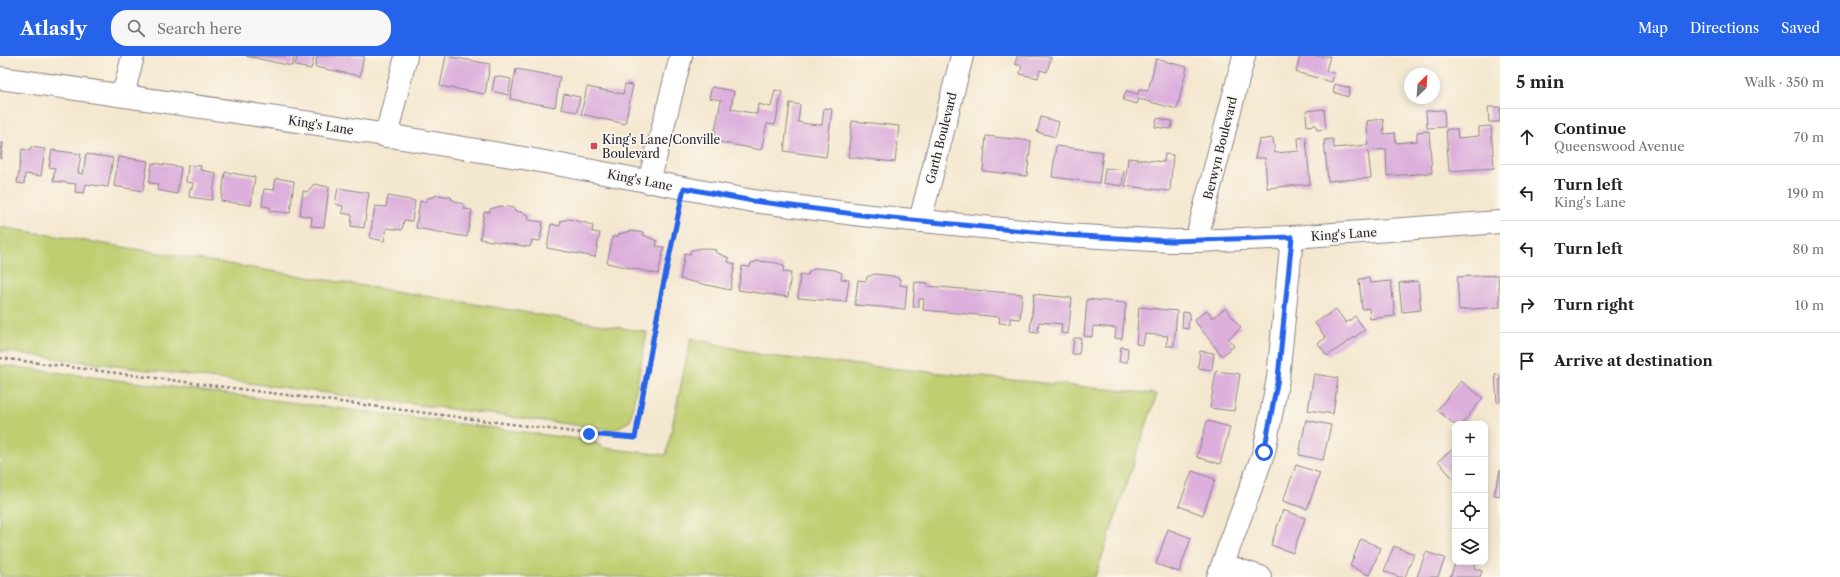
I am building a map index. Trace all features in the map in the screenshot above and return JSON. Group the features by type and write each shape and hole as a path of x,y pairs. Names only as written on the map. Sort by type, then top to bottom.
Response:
{"street":[{"path":"123,95 133,56"},
{"path":"386,136 406,56"},
{"path":"649,182 681,56"},
{"name":"Garth Boulevard","path":"920,221 962,56"},
{"name":"Berwyn Boulevard","path":"1196,241 1244,56"},
{"name":"King's Lane","path":"0,78 123,95 529,159 753,201 920,221 1064,235 1196,241 1292,237 1500,222"},
{"path":"1260,577 1220,571 1264,452 1278,378 1292,237"}],"path":[{"path":"0,358 589,434 635,438 661,295 684,188"}],"green space":[{"path":"0,227 647,332 630,421 614,430 0,351"},
{"path":"691,338 767,356 1157,394 1095,577 0,577 0,365 593,441 604,448 666,455"}],"building":[{"path":"246,56 294,56 292,66"},
{"path":"297,56 314,56 311,69 295,66"},
{"path":"317,56 364,56 360,76 315,67"},
{"path":"446,56 490,64 485,94 440,86"},
{"path":"1017,56 1051,57 1047,72 1040,70 1038,78 1020,74 1022,66 1015,64"},
{"path":"1300,56 1330,56 1326,71 1334,73 1332,82 1296,72"},
{"path":"1156,59 1187,67 1177,109 1139,99 1137,104 1123,100 1126,91 1138,94 1139,89 1148,91"},
{"path":"516,69 560,77 555,107 510,99"},
{"path":"495,76 511,79 508,95 492,91"},
{"path":"625,84 633,85 625,124 581,114 587,87 623,94"},
{"path":"1335,84 1350,88 1348,97 1333,92"},
{"path":"712,87 734,91 731,109 757,114 758,104 771,107 775,90 782,92 775,125 767,124 761,150 713,141 721,100 709,98"},
{"path":"564,94 580,97 577,112 561,109"},
{"path":"790,103 800,105 798,122 808,124 822,125 824,108 832,109 826,157 784,151"},
{"path":"1488,107 1500,107 1500,122 1489,122"},
{"path":"1324,109 1326,129 1317,130 1316,125 1307,126 1306,111"},
{"path":"1444,110 1445,127 1427,128 1426,111"},
{"path":"1041,117 1059,122 1055,137 1037,132"},
{"path":"1157,118 1172,121 1171,129 1155,127"},
{"path":"1383,119 1384,134 1395,133 1396,143 1417,141 1417,132 1429,131 1432,173 1387,176 1386,149 1368,151 1371,178 1328,181 1324,140 1333,139 1334,148 1368,145 1367,121"},
{"path":"852,121 899,126 895,162 848,157"},
{"path":"1491,126 1494,168 1449,171 1446,129 1457,129 1458,138 1479,136 1479,127"},
{"path":"986,136 1031,141 1027,176 983,171"},
{"path":"1306,137 1310,184 1267,188 1265,158 1255,158 1259,140 1273,138 1275,153 1299,151 1298,138"},
{"path":"0,143 3,143 1,159 0,159"},
{"path":"1056,146 1103,152 1099,183 1052,177"},
{"path":"31,147 45,149 41,176 25,174 24,184 17,183 22,149 30,151"},
{"path":"52,150 81,154 78,173 83,174 86,154 113,158 108,187 86,184 84,193 75,192 76,184 53,181 55,168 49,167"},
{"path":"1165,154 1173,155 1170,191 1125,186 1128,158 1164,162"},
{"path":"118,157 148,161 143,191 114,186"},
{"path":"152,163 181,167 177,194 157,190 158,184 149,183"},
{"path":"188,165 201,166 200,170 216,173 212,200 189,197 190,188 192,189 193,183 186,182"},
{"path":"1105,168 1124,170 1122,186 1103,183"},
{"path":"225,172 255,177 251,205 221,201"},
{"path":"276,178 294,181 290,213 270,211 270,207 262,206 264,189 274,190"},
{"path":"314,184 329,187 324,227 311,226 312,217 300,215 303,191 307,192"},
{"path":"338,188 369,193 364,228 351,226 352,215 342,213 343,206 335,204"},
{"path":"438,195 451,197 451,199 465,205 464,209 472,210 467,237 416,228 420,201 426,202 426,199"},
{"path":"388,196 415,201 412,221 404,220 402,230 387,228 384,241 370,238 375,206 386,207"},
{"path":"501,206 515,208 514,210 529,215 528,220 543,222 540,241 532,240 530,247 480,239 484,212 490,212 490,209"},
{"path":"569,219 593,226 592,232 600,233 595,257 547,248 551,224 560,226 561,221"},
{"path":"630,231 644,233 643,235 657,241 656,246 664,247 658,274 607,263 613,236 618,237 619,234"},
{"path":"702,248 716,250 715,252 729,258 728,262 735,264 730,290 680,279 685,253 690,254 691,250"},
{"path":"759,261 777,263 784,266 783,272 791,273 788,297 738,290 742,266 750,267 751,263"},
{"path":"817,268 835,270 842,273 841,279 849,280 846,302 798,298 800,274 808,275 809,271"},
{"path":"875,274 893,276 900,279 900,285 907,286 905,309 855,305 858,280 866,281 867,277"},
{"path":"1498,275 1500,307 1459,310 1457,277"},
{"path":"1369,278 1370,283 1391,281 1395,316 1370,319 1369,308 1362,309 1359,279"},
{"path":"1418,281 1421,310 1402,312 1399,283"},
{"path":"915,282 928,283 927,286 1022,294 1020,319 1010,318 1010,324 999,323 1000,317 923,310 924,299 919,299 919,307 913,307"},
{"path":"1034,294 1072,298 1068,334 1061,333 1062,324 1039,322 1038,333 1030,332"},
{"path":"1087,299 1126,303 1122,339 1115,338 1116,328 1093,326 1092,337 1084,336"},
{"path":"1139,307 1177,311 1174,346 1166,346 1168,336 1145,334 1143,345 1136,344"},
{"path":"1225,308 1241,328 1228,339 1234,346 1222,356 1194,320 1207,310 1213,318"},
{"path":"1336,309 1346,323 1355,316 1365,330 1327,356 1318,343 1326,338 1315,323"},
{"path":"1183,312 1190,313 1188,329 1182,328"},
{"path":"1074,338 1081,338 1079,354 1072,354"},
{"path":"1121,347 1128,348 1127,362 1119,362"},
{"path":"1200,351 1214,353 1212,370 1198,368"},
{"path":"1216,371 1240,374 1234,411 1210,408"},
{"path":"1314,374 1338,378 1333,414 1308,410"},
{"path":"1495,375 1500,375 1500,402 1497,402"},
{"path":"1461,381 1483,398 1464,421 1452,421 1452,422 1437,410"},
{"path":"1306,420 1331,425 1323,460 1299,455"},
{"path":"1207,421 1230,427 1220,464 1197,457"},
{"path":"1452,449 1452,477 1438,461"},
{"path":"1296,465 1320,473 1307,509 1283,501"},
{"path":"1500,470 1500,496 1494,495"},
{"path":"1192,471 1215,479 1203,515 1179,506"},
{"path":"1283,510 1305,518 1293,553 1271,545"},
{"path":"1168,529 1191,538 1179,572 1156,564"},
{"path":"1361,539 1381,548 1369,575 1350,566"},
{"path":"1394,546 1414,554 1405,577 1399,577 1384,571"},
{"path":"1426,552 1445,558 1438,577 1417,577"},
{"path":"1455,565 1475,565 1474,568 1482,571 1480,577 1450,577"}],"place":[{"name":"King's Lane/Conville Boulevard","path":"594,146"}],"route":[{"path":"589,434 635,438 661,295 684,188 753,201 862,215 1064,235 1171,241 1292,237 1278,378 1264,452"}]}
